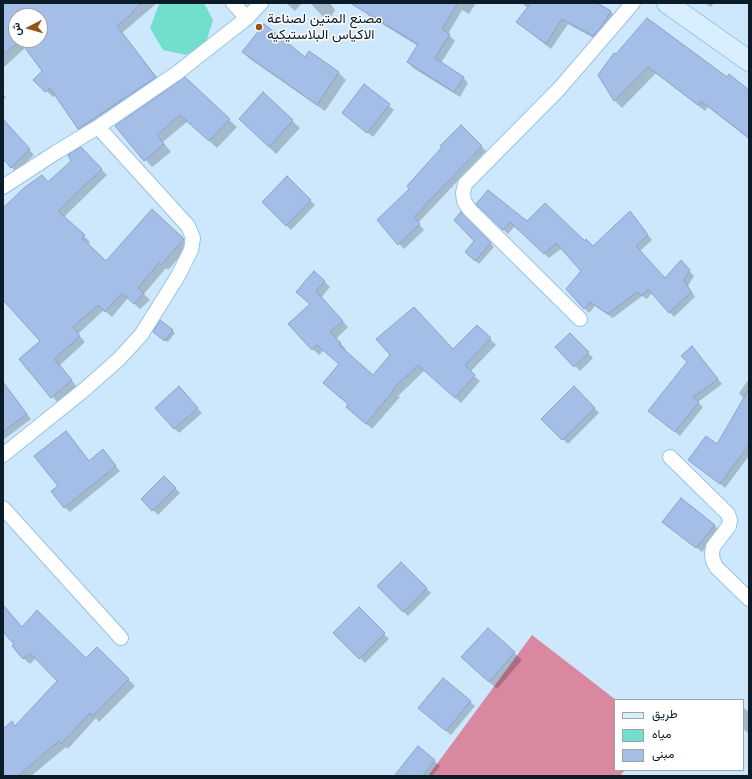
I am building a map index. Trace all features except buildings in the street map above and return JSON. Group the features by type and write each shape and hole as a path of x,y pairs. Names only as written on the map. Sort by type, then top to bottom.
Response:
{"street":[{"path":"233,3 247,18"},
{"path":"3,187 98,127 177,73 247,18 261,3"},
{"path":"580,319 469,209 464,201 463,193 465,184 559,89 633,3"},
{"path":"667,3 749,61"},
{"path":"3,455 12,446 84,390 119,359 141,335 178,276 191,250 193,238 188,226 98,127"},
{"path":"670,458 728,514 730,520 729,526 714,547 712,554 713,561 717,568 749,599"},
{"path":"3,508 121,638"}],"shaded area":[{"path":"532,635 615,699 614,771 624,771 620,776 428,776"}],"water":[{"path":"204,3 213,20 206,42 186,55 163,50 150,28 159,4"}],"place":[{"name":"مصنع المتين لصناعة الاكياس البلاستيكيه","path":"259,27"}]}
